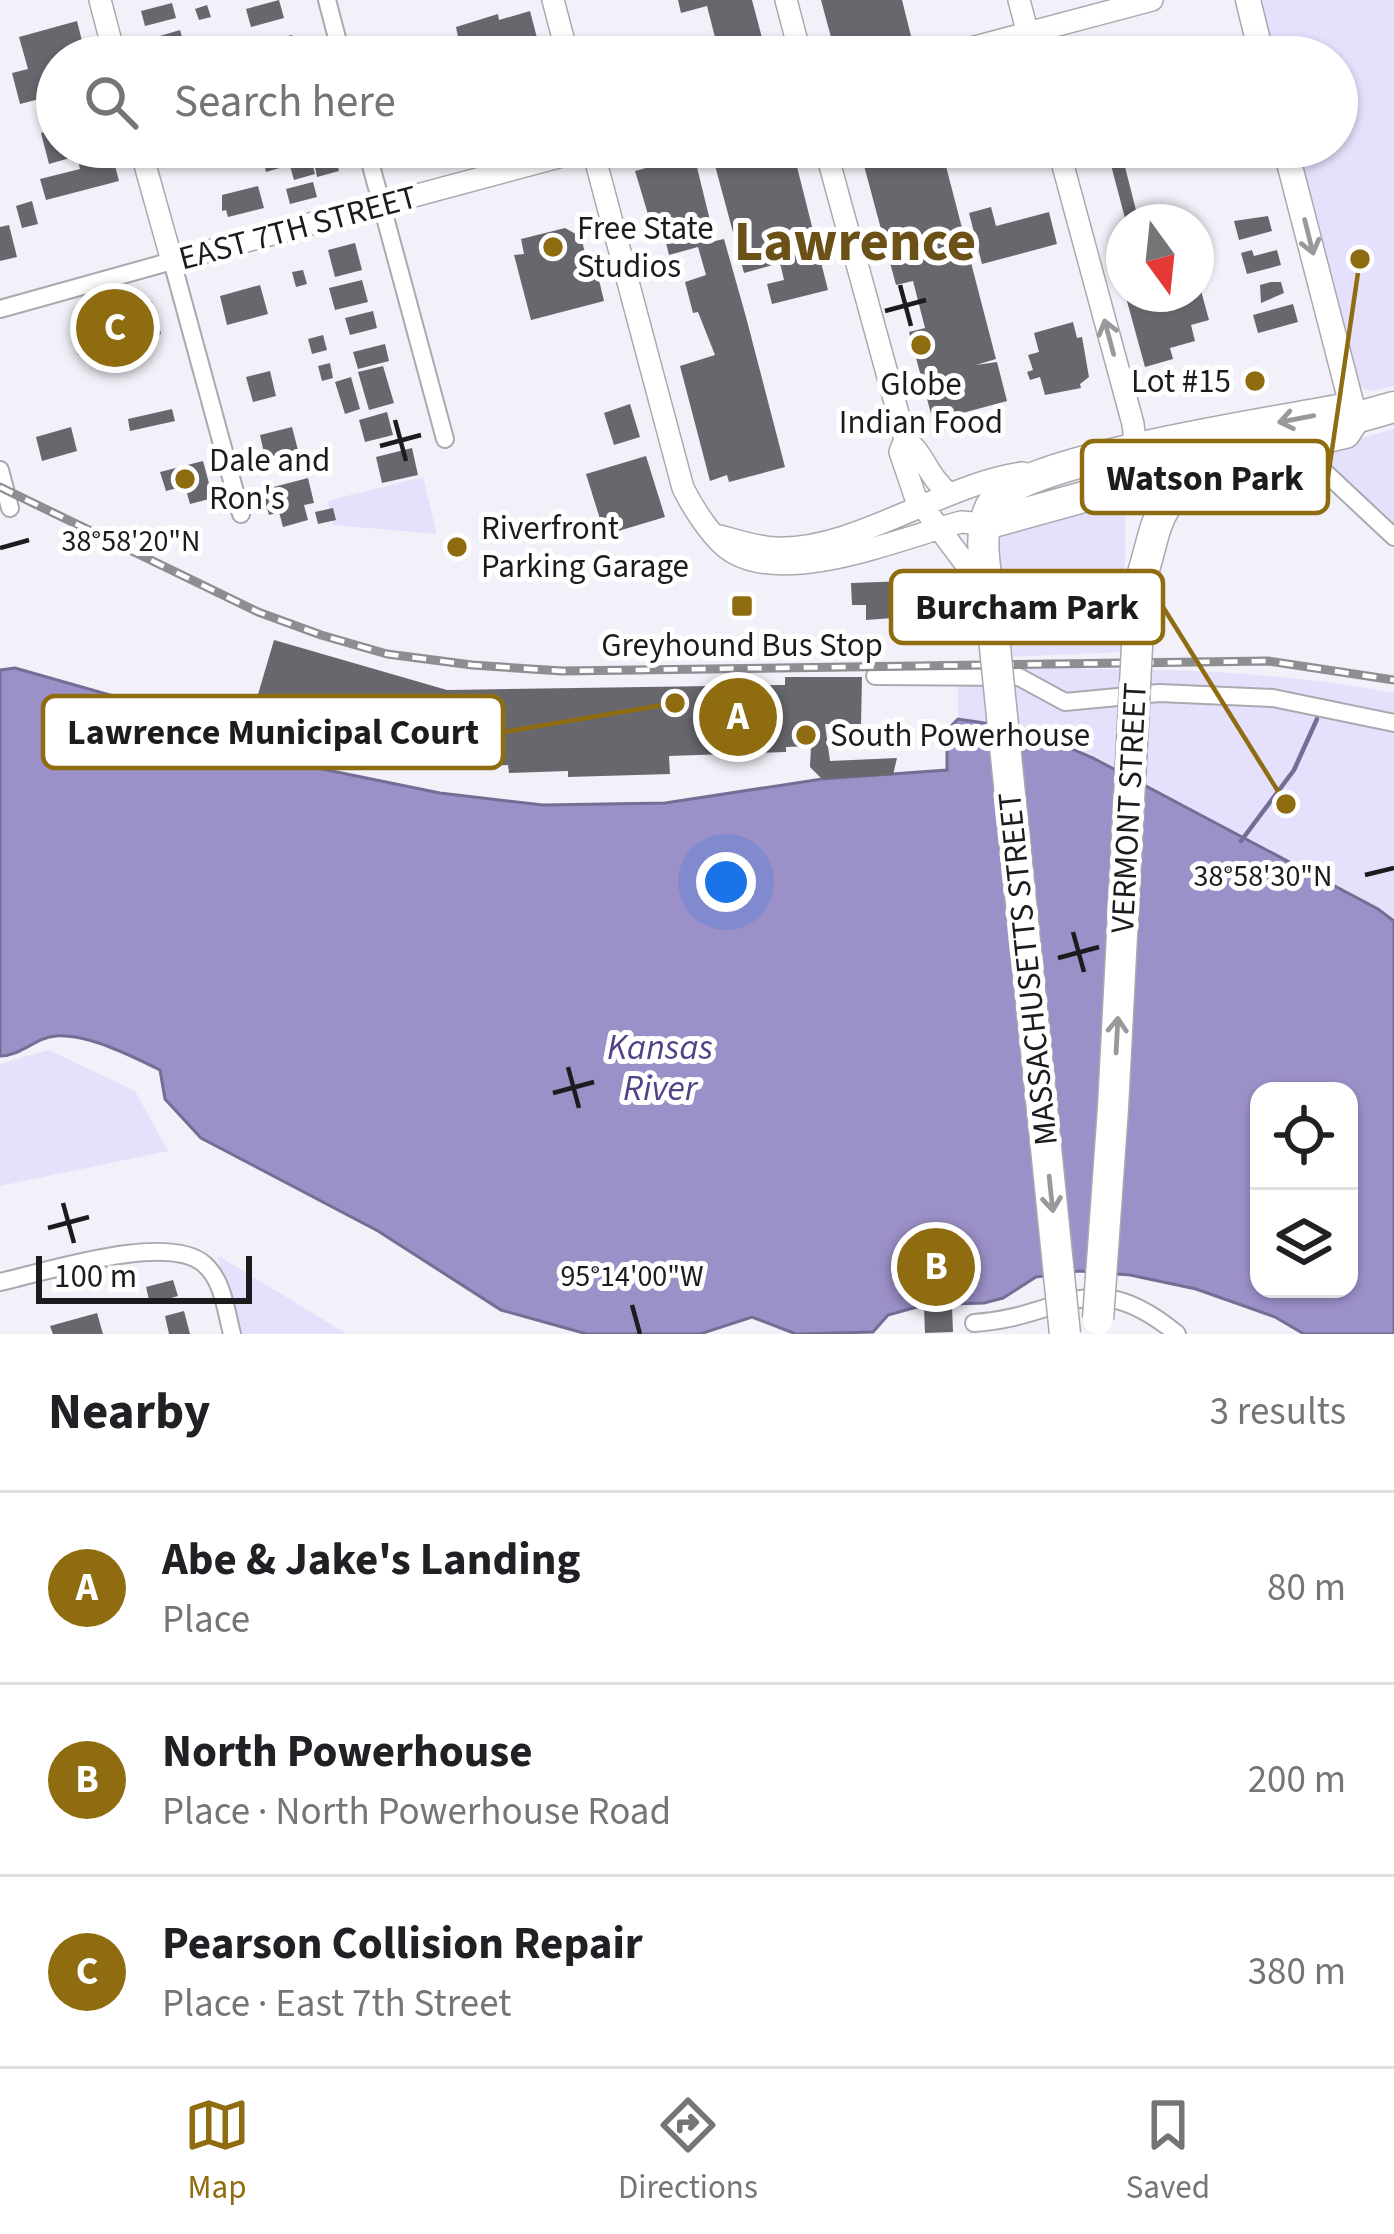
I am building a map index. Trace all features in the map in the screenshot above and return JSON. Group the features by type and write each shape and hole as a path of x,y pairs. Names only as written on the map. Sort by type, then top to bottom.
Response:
{"highway":[{"path":"986,524 992,504 1005,491 1048,472 1231,459 1345,433 1355,418 1394,407"},
{"path":"986,524 1137,466 1338,410 1355,418"},
{"path":"1139,596 1166,501 1231,459"},
{"name":"VERMONT STREET","path":"1097,1334 1114,1108 1139,596 1137,466"},
{"name":"MASSACHUSETTS STREET","path":"986,524 1065,1334"}],"main road":[{"path":"1248,0 1257,36"},
{"path":"1291,168 1355,418"}],"street":[{"path":"100,0 110,36"},
{"path":"327,0 336,36"},
{"path":"553,0 562,36"},
{"path":"786,0 795,36"},
{"path":"1019,0 1028,34"},
{"path":"1020,36 1152,0"},
{"path":"146,168 242,514"},
{"path":"372,168 445,439"},
{"name":"EAST 7TH STREET","path":"0,309 519,168"},
{"path":"599,168 683,488 707,527 736,554 782,565 823,559 962,522 986,524"},
{"name":"MASSACHUSETTS STREET","path":"832,168 905,439 900,452 922,506 974,572 992,611"},
{"name":"VERMONT STREET","path":"1064,168 1132,424 1137,466"},
{"name":"MASSACHUSETTS STREET","path":"905,439 915,446 929,475 950,494"},
{"path":"1296,445 1394,537"},
{"path":"0,470 10,508"},
{"path":"719,536 770,548 798,547 1017,473 1048,472"},
{"path":"875,676 1019,676 1065,702 1159,693 1273,698 1394,723"},
{"path":"0,1282 152,1251 181,1252 200,1260 216,1279 232,1334"},
{"path":"974,1323 1013,1319 1082,1296 1125,1302 1177,1334"}],"shaded area":[{"path":"1257,0 1394,0 1394,386 1370,391 1360,387 1302,168 1358,168 1358,36 1266,36"},
{"path":"1394,429 1394,529 1314,451"},
{"path":"423,477 437,534 333,525 327,501"},
{"path":"1125,499 1125,652 1007,657 995,532"},
{"path":"958,669 1231,673 1394,693 1394,921 1093,758 1026,729 958,719"},
{"path":"49,1050 135,1091 168,1151 0,1186 0,1064"},
{"path":"217,1255 347,1334 238,1334"}],"water":[{"name":"Kansas River","path":"15,668 180,715 322,769 440,793 543,805 665,803 822,779 947,770 947,730 958,719 1026,729 1093,758 1394,921 1394,1334 1304,1334 1275,1317 1196,1289 1130,1275 1079,1271 1036,1277 1003,1298 984,1303 952,1304 948,1229 921,1231 924,1305 888,1315 873,1332 796,1334 752,1317 700,1334 587,1334 501,1310 378,1231 201,1138 165,1099 160,1070 110,1047 69,1036 49,1037 0,1056 0,670"}],"building":[{"path":"279,0 284,18 251,27 246,9"},
{"path":"678,0 752,0 761,36 715,36 707,6 681,13"},
{"path":"821,0 902,0 911,36 831,36"},
{"path":"172,3 176,18 145,26 141,11"},
{"path":"207,5 211,17 199,20 195,9"},
{"path":"530,11 537,36 458,36 456,27 498,14 499,20"},
{"path":"77,21 81,36 36,36 36,100 20,104 12,73 28,69 19,37"},
{"path":"116,168 119,181 46,200 40,179 80,169"},
{"path":"291,168 313,168 315,174 294,180"},
{"path":"315,168 338,168 339,171 317,177"},
{"path":"697,168 715,241 724,239 785,467 729,482 727,475 710,481 680,366 715,355 698,312 693,313 685,282 706,275 698,247 669,255 665,239 656,241 635,171"},
{"path":"716,168 797,168 828,290 772,304 767,284 784,280 780,263 744,273"},
{"path":"865,168 946,168 996,359 976,365 997,362 1007,401 933,421 909,332 925,328 913,281 896,285"},
{"path":"1112,168 1125,168 1134,204 1121,204"},
{"path":"313,182 317,197 290,204 286,189"},
{"path":"258,186 264,208 228,217 222,211 222,195"},
{"path":"32,201 38,224 22,228 16,206"},
{"path":"991,207 996,226 1049,212 1057,244 982,264 969,213"},
{"path":"1268,216 1272,231 1239,240 1234,221"},
{"path":"9,225 17,257 0,261 0,227"},
{"path":"565,228 581,237 586,257 593,255 604,301 531,320 514,255 524,254 521,239"},
{"path":"355,243 362,270 335,277 328,250"},
{"path":"1252,250 1254,256 1277,250 1281,265 1247,274 1241,253"},
{"path":"303,270 307,284 296,287 292,272"},
{"path":"362,280 368,302 335,310 329,288"},
{"path":"1281,282 1284,293 1261,303 1260,285"},
{"path":"260,285 268,314 227,325 220,296"},
{"path":"152,301 161,334 78,355 70,322"},
{"path":"1293,304 1298,322 1258,333 1253,315"},
{"path":"373,311 377,328 350,335 345,318"},
{"path":"1130,312 1207,312 1209,320 1191,325 1195,341 1170,348 1173,359 1145,367"},
{"path":"1073,322 1077,338 1082,337 1089,377 1081,388 1045,395 1040,377 1030,380 1027,372 1033,370 1028,355 1039,352 1034,333"},
{"path":"323,335 327,350 312,354 308,339"},
{"path":"385,344 389,361 358,369 353,352"},
{"path":"330,363 333,378 322,381 318,366"},
{"path":"383,366 394,403 369,410 358,372"},
{"path":"270,371 276,396 253,402 246,377"},
{"path":"351,377 360,409 345,414 335,382"},
{"path":"630,404 640,437 614,445 604,413"},
{"path":"172,409 175,421 130,431 128,419"},
{"path":"387,412 393,435 365,442 359,420"},
{"path":"71,427 77,451 42,461 36,437"},
{"path":"292,427 298,450 265,458 260,435"},
{"path":"412,448 418,475 382,483 376,457"},
{"path":"646,456 665,517 605,535 586,474"},
{"name":"Dale and Ron's","path":"203,461 213,498 190,504 185,486 166,491 160,472"},
{"path":"308,478 314,503 304,505 308,520 283,527 279,512 269,515 262,490"},
{"path":"333,508 336,520 318,524 315,512"},
{"path":"917,572 931,576 934,594 946,596 945,604 933,606 933,615 866,620 866,605 852,605 851,583 907,581"},
{"path":"274,640 447,690 785,685 785,677 862,677 861,724 825,724 830,761 897,758 893,775 822,779 810,767 811,746 786,747 786,752 669,756 670,774 568,777 568,771 509,773 508,765 489,766 489,759 432,759 254,708"},
{"path":"949,1229 953,1332 925,1333 921,1230"},
{"path":"173,1280 178,1296 150,1304 146,1287"},
{"path":"184,1311 190,1334 169,1334 165,1316"},
{"path":"97,1313 103,1334 53,1334 50,1326"}],"waterway":[{"path":"1241,841 1294,770 1317,719"}],"railway":[{"path":"0,487 258,612 387,654 562,671 1268,661 1394,680"}],"place":[{"name":"Free State Studios","path":"553,247"},
{"name":"Watson Park","path":"1360,259"},
{"name":"Pearson Collision Repair","path":"115,328"},
{"name":"Globe Indian Food","path":"921,345"},
{"name":"Lot #15","path":"1255,381"},
{"name":"Dale and Ron's","path":"185,479"},
{"name":"Riverfront Parking Garage","path":"457,547"},
{"name":"Greyhound Bus Stop","path":"742,606"},
{"name":"Lawrence Municipal Court","path":"675,703"},
{"name":"Abe & Jake's Landing","path":"738,717"},
{"name":"South Powerhouse","path":"806,735"},
{"name":"Burcham Park","path":"1286,804"},
{"name":"North Powerhouse","path":"936,1267"}],"district":[{"name":"Lawrence","path":"855,242"}]}
